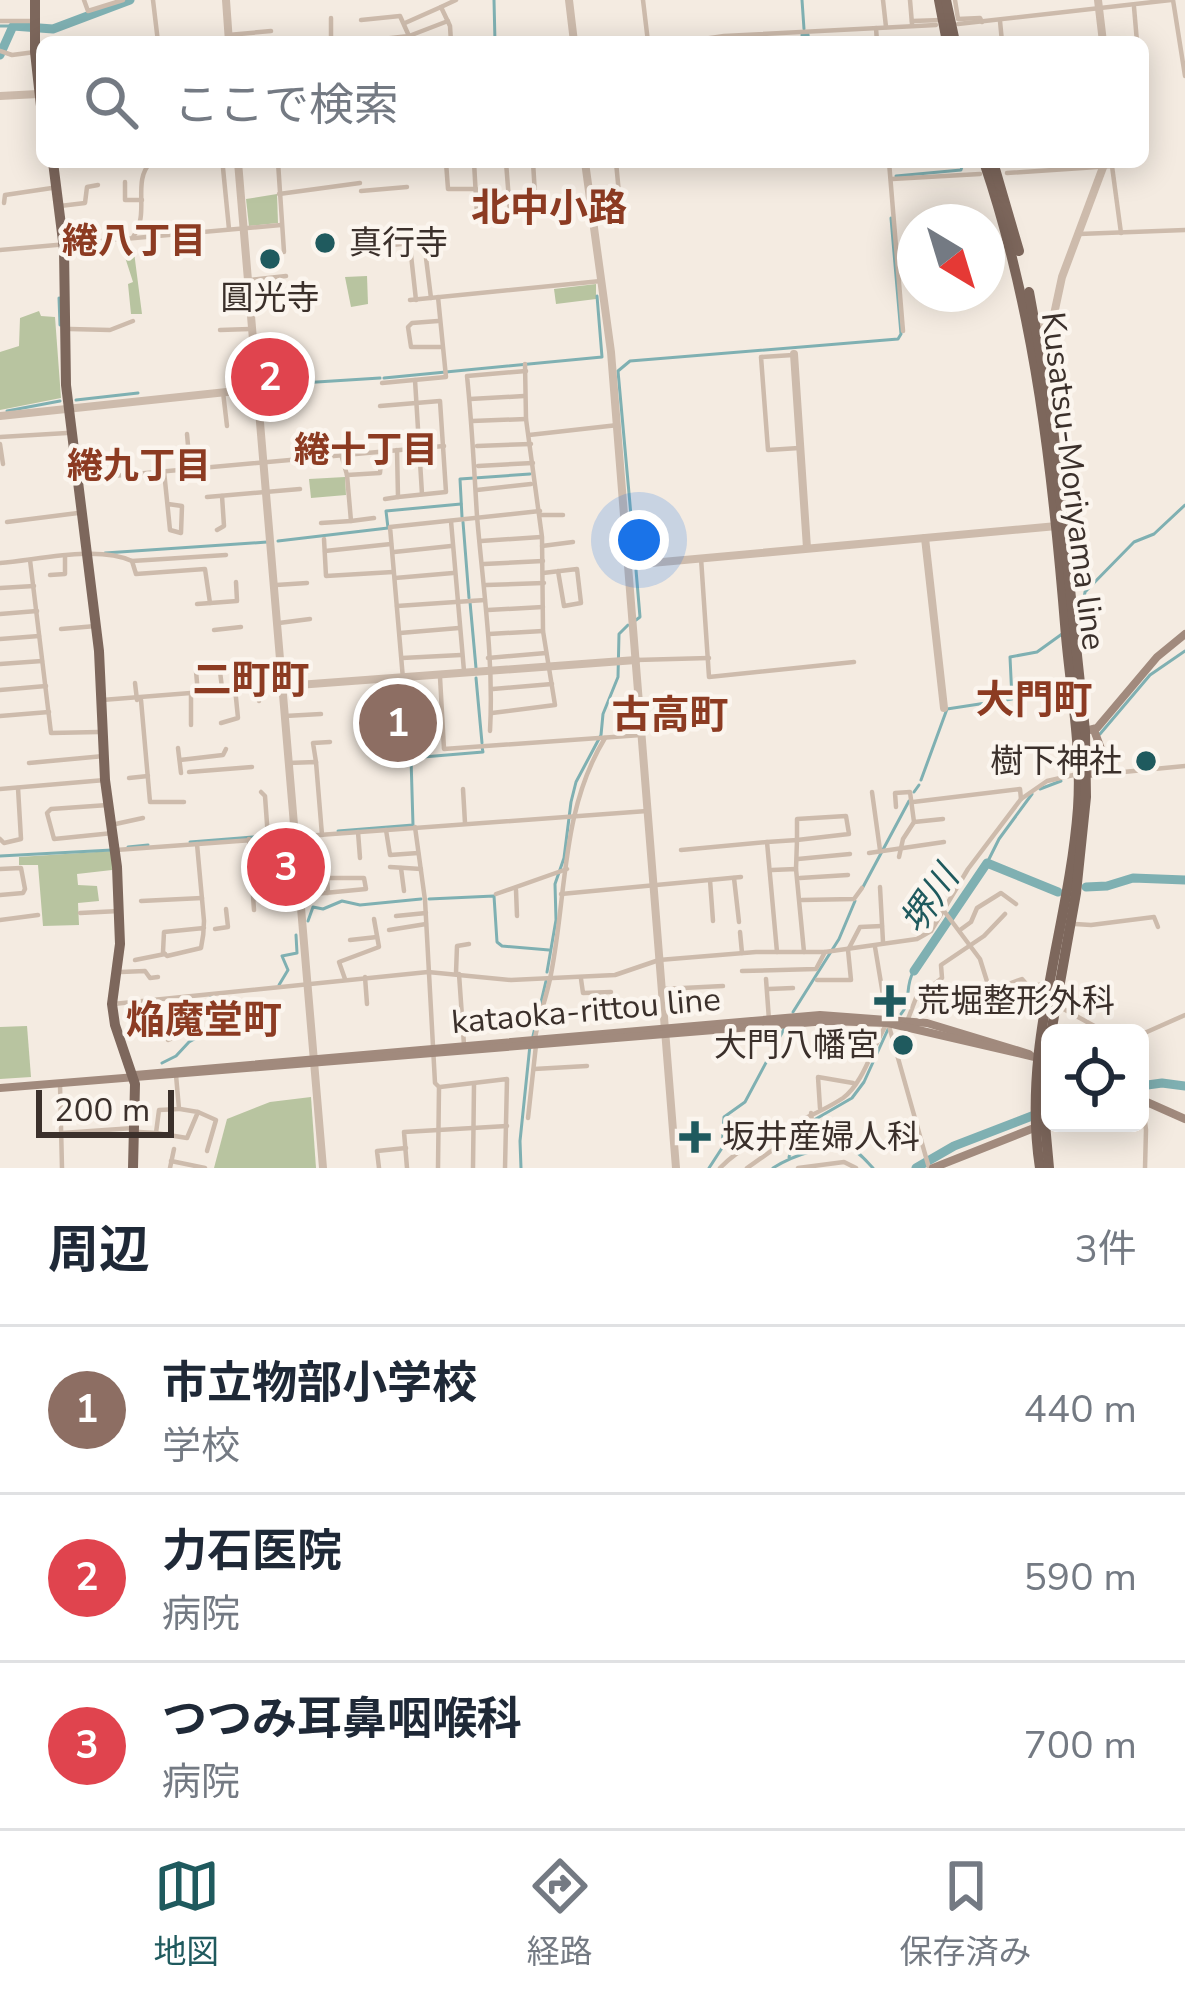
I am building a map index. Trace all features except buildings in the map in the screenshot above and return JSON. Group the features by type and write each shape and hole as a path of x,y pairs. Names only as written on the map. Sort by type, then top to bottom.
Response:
{"main road":[{"path":"35,0 36,66"},
{"path":"946,0 939,22 947,36"},
{"path":"946,0 950,36"},
{"path":"54,168 64,247 70,408 96,626 105,780 116,850 119,911 112,1004 134,1076 134,1168"},
{"name":"Kusatsu-Moriyama line","path":"982,168 1006,225 1034,328"},
{"name":"Kusatsu-Moriyama line","path":"994,168 1034,328 1090,730 1049,983 1047,1024"},
{"name":"Kusatsu-Moriyama line","path":"1052,1024 1070,923 1082,774 1059,526"},
{"path":"1082,774 1111,773 1090,730 1157,657 1185,634"},
{"name":"kataoka-rittou line","path":"0,1088 820,1015 888,1021 1041,1058"},
{"name":"kataoka-rittou line","path":"665,1031 908,1020 1041,1058"},
{"name":"kataoka-rittou line","path":"434,1051 532,1043"},
{"name":"kataoka-rittou line","path":"134,1076 139,1072 315,1062"},
{"path":"1149,1103 1185,1119"},
{"path":"931,1168 1041,1125"},
{"name":"Kusatsu-Moriyama line","path":"1043,1132 1045,1168"}],"street":[{"path":"84,0 88,11"},
{"path":"153,0 157,36"},
{"path":"226,0 228,36"},
{"path":"405,23 456,0"},
{"path":"568,0 573,36"},
{"path":"643,0 647,36"},
{"path":"883,0 886,27"},
{"path":"910,0 912,24"},
{"path":"946,0 958,19 980,18 982,22"},
{"path":"958,24 1172,0 1185,76"},
{"path":"78,15 119,1"},
{"path":"1098,5 1102,36"},
{"path":"441,7 451,36"},
{"path":"1134,7 1136,36"},
{"path":"362,20 400,16 408,36"},
{"path":"331,18 331,36"},
{"path":"1000,21 1001,36"},
{"path":"0,22 34,27"},
{"path":"416,36 448,22"},
{"path":"724,36 939,22"},
{"path":"876,28 877,36"},
{"path":"240,36 271,31"},
{"path":"3,52 34,52"},
{"path":"0,96 36,93"},
{"path":"133,237 142,224 146,168"},
{"path":"223,168 229,229"},
{"path":"238,168 322,1168"},
{"path":"278,168 284,252"},
{"path":"446,168 448,189 476,190"},
{"path":"474,168 477,214"},
{"path":"506,168 509,214"},
{"path":"532,168 536,211"},
{"path":"586,168 617,425 676,1168"},
{"path":"590,206 620,204 617,168"},
{"path":"891,168 903,331"},
{"path":"892,179 982,168"},
{"path":"1006,173 1055,168"},
{"path":"1034,328 1053,319 1057,291 1102,168"},
{"path":"1113,168 1120,233"},
{"path":"125,182 125,200 142,200"},
{"path":"60,206 85,203 87,187 98,185"},
{"path":"4,203 5,195 57,187"},
{"path":"279,194 407,187"},
{"path":"0,250 281,225"},
{"path":"1079,234 1185,230"},
{"path":"375,247 436,240"},
{"path":"410,243 413,300 601,281"},
{"path":"382,383 445,372 426,258"},
{"path":"247,280 286,276"},
{"path":"64,329 110,329 133,321"},
{"path":"440,321 412,323 408,328 415,350 442,347"},
{"path":"220,330 250,328"},
{"path":"799,448 768,450 761,357 794,354 806,548"},
{"path":"490,731 491,713 493,689 488,672 488,610 467,376 525,368 526,419 542,541 543,631 555,705 491,713"},
{"path":"415,380 422,494"},
{"path":"0,416 256,389"},
{"path":"223,392 227,426"},
{"path":"469,399 524,396"},
{"path":"380,406 440,401 444,446 446,492 385,499"},
{"path":"472,421 526,419"},
{"path":"475,446 617,425"},
{"path":"3,464 0,440 73,433"},
{"path":"187,434 190,468"},
{"path":"80,478 444,446"},
{"path":"397,449 398,497"},
{"path":"346,475 380,472 382,451"},
{"path":"341,454 351,521"},
{"path":"476,466 533,463"},
{"path":"164,471 170,530 181,533 182,506 168,504"},
{"path":"477,490 533,484"},
{"path":"207,497 300,489"},
{"path":"217,530 224,526 222,496"},
{"path":"7,522 84,512"},
{"path":"403,679 390,527 478,517 563,515"},
{"path":"321,523 374,518"},
{"path":"451,521 464,674"},
{"path":"629,565 1059,526"},
{"path":"925,538 944,708"},
{"path":"324,539 326,576 453,573"},
{"path":"481,541 573,542"},
{"path":"323,550 451,547"},
{"path":"0,563 86,554 118,555 132,561 226,556"},
{"path":"50,575 65,574 65,556"},
{"path":"160,558 162,572"},
{"path":"701,558 710,677 854,662"},
{"path":"30,560 54,735 103,731"},
{"path":"484,563 543,560"},
{"path":"132,561 136,574 205,569 210,603"},
{"path":"543,573 558,571 577,569 581,603 564,606 558,571"},
{"path":"197,604 237,601 236,582"},
{"path":"276,585 307,583"},
{"path":"486,586 544,583"},
{"path":"0,588 34,586"},
{"path":"397,606 485,599"},
{"path":"488,610 544,608"},
{"path":"0,614 37,611"},
{"path":"279,623 310,619"},
{"path":"65,639 62,629 96,626"},
{"path":"214,630 241,627"},
{"path":"400,633 459,628"},
{"path":"488,634 543,631"},
{"path":"0,639 40,635"},
{"path":"488,658 546,653"},
{"path":"402,658 461,656"},
{"path":"102,700 709,658"},
{"path":"0,664 43,661"},
{"path":"219,663 219,690"},
{"path":"191,725 196,671"},
{"path":"440,677 443,749 641,735"},
{"path":"135,683 150,802 184,802"},
{"path":"493,689 552,684"},
{"path":"0,690 46,686"},
{"path":"257,687 259,701"},
{"path":"221,723 238,718 235,688"},
{"path":"0,716 49,712"},
{"path":"285,716 321,714"},
{"path":"528,1118 532,1043 551,976 572,814 587,768 605,738"},
{"path":"322,833 314,743 331,742"},
{"path":"178,748 185,772 252,767"},
{"path":"180,760 223,755 226,749"},
{"path":"29,764 104,756"},
{"path":"288,763 316,762"},
{"path":"1111,773 1185,766"},
{"path":"112,1004 428,972 511,980 615,975 659,960 830,952 924,936 1021,800 1047,781 1082,774"},
{"path":"129,778 148,776"},
{"path":"0,789 105,780"},
{"path":"0,839 4,844 21,838 18,788"},
{"path":"913,802 1019,788 1021,800"},
{"path":"463,789 466,823"},
{"path":"261,792 268,838"},
{"path":"872,792 884,849"},
{"path":"896,807 895,793 910,792 914,822 899,857"},
{"path":"108,805 51,809 47,813 50,836 112,829 143,818"},
{"path":"116,850 646,811"},
{"path":"681,850 796,840 849,834 848,817 796,819 796,840 798,860 796,869 804,952"},
{"path":"914,822 944,819"},
{"path":"415,827 426,914 435,1083 439,1087 439,1168"},
{"path":"386,829 389,855 418,853"},
{"path":"358,832 360,857"},
{"path":"249,839 254,910"},
{"path":"767,842 776,952"},
{"path":"869,853 944,842"},
{"path":"135,960 196,952 204,928 197,844"},
{"path":"798,860 850,854"},
{"path":"390,867 421,869"},
{"path":"0,869 21,868 25,889 0,895"},
{"path":"401,868 404,891"},
{"path":"496,894 567,869"},
{"path":"770,870 796,869"},
{"path":"798,878 848,875"},
{"path":"298,896 328,893 365,889 364,878 327,878 328,893"},
{"path":"561,894 738,878 739,922"},
{"path":"710,880 713,921"},
{"path":"880,887 882,926 874,958 931,1168"},
{"path":"801,901 851,900 862,888"},
{"path":"516,890 517,916"},
{"path":"960,930 971,922 977,908 1001,892 1016,904"},
{"path":"141,901 202,898"},
{"path":"215,929 228,927 226,909"},
{"path":"80,914 119,911"},
{"path":"944,911 970,944 990,991 1022,979 1028,986 1049,983"},
{"path":"396,916 426,914"},
{"path":"908,1020 916,998 942,978 941,965 1005,914"},
{"path":"0,920 38,915"},
{"path":"1070,923 1091,926 1154,917 1158,927"},
{"path":"345,979 339,962 379,947 374,919"},
{"path":"388,930 426,924"},
{"path":"817,980 851,980 848,950 860,927 882,926"},
{"path":"165,954 164,932 204,928"},
{"path":"740,932 742,953"},
{"path":"350,940 377,938"},
{"path":"464,1045 457,946 470,944"},
{"path":"742,971 816,969 830,952"},
{"path":"115,972 158,976"},
{"path":"365,976 367,1004"},
{"path":"580,976 583,993 611,992"},
{"path":"766,980 769,1020"},
{"path":"661,989 723,986"},
{"path":"766,989 793,988"},
{"path":"158,1000 168,1040 185,1034"},
{"path":"1055,1005 1090,1024"},
{"path":"1149,1031 1185,1016"},
{"path":"720,1168 752,1142 842,1099 888,1021"},
{"path":"533,1069 587,1066"},
{"path":"176,1075 179,1109"},
{"path":"820,1108 818,1077 855,1084"},
{"path":"439,1087 507,1079 505,1168"},
{"path":"60,1083 62,1168"},
{"path":"473,1168 474,1084"},
{"path":"156,1133 159,1110 198,1112 216,1120 207,1151"},
{"path":"62,1133 134,1130 188,1138 198,1112"},
{"path":"799,1143 814,1138 811,1113"},
{"path":"407,1168 404,1132 507,1126"},
{"path":"747,1168 781,1144 774,1132"},
{"path":"1143,1132 1145,1168"},
{"path":"379,1168 377,1151 406,1148"},
{"path":"175,1149 171,1165 205,1168"},
{"path":"798,1168 844,1162 856,1168"}],"green space":[{"path":"277,194 278,223 249,226 246,199"},
{"path":"134,252 142,314 131,314 128,284 133,282 124,254"},
{"path":"367,276 368,304 351,307 345,277"},
{"path":"596,284 596,299 556,304 554,289"},
{"path":"39,311 41,316 55,317 61,398 0,410 0,352 19,346 20,318"},
{"path":"345,477 346,495 311,498 309,479"},
{"path":"112,851 112,870 77,874 78,885 97,886 99,901 78,903 79,925 43,926 38,865 19,865 19,857"},
{"path":"27,1026 31,1077 0,1079 0,1027"},
{"path":"311,1097 316,1168 214,1168 227,1119 270,1102"}],"waterway":[{"path":"0,55 13,26 53,29 130,0"},
{"path":"494,0 495,36"},
{"path":"802,0 804,29"},
{"path":"0,26 13,26"},
{"path":"896,176 962,168"},
{"path":"635,560 618,371 630,361 898,339 891,218"},
{"path":"384,378 602,357 597,296"},
{"path":"59,298 60,325"},
{"path":"301,383 380,378"},
{"path":"262,387 295,382"},
{"path":"76,400 138,393"},
{"path":"7,411 60,401"},
{"path":"462,517 460,479 530,474"},
{"path":"278,541 388,528 386,511 461,504"},
{"path":"1080,622 1085,592 1134,542 1154,534 1185,505"},
{"path":"463,522 469,598"},
{"path":"105,553 267,542"},
{"path":"636,570 640,617 636,620"},
{"path":"470,602 476,668"},
{"path":"547,972 556,920 555,884 564,858 571,802 576,782 601,735 603,714 618,677 619,634 628,625"},
{"path":"921,780 947,709 1012,699 1010,657 1037,652 1062,634"},
{"path":"1100,734 1150,675 1185,651"},
{"path":"476,678 482,743"},
{"path":"338,831 413,825 411,758 483,752 482,747"},
{"path":"1040,789 1061,781"},
{"path":"914,792 919,785"},
{"path":"987,863 1032,794"},
{"path":"863,887 909,801"},
{"path":"190,842 264,836"},
{"path":"128,847 148,845"},
{"path":"0,856 112,850"},
{"name":"堺川","path":"914,971 987,863 1058,892"},
{"name":"堺川","path":"1086,887 1133,878 1185,880"},
{"path":"429,899 494,896 497,942 549,950"},
{"path":"308,921 313,907 323,909 342,901 360,905 421,899"},
{"path":"793,1012 839,939 855,901"},
{"path":"279,985 288,970 282,956 297,953 296,935"},
{"path":"901,1014 914,971"},
{"path":"533,1036 546,981"},
{"path":"162,1063 220,1025 211,997"},
{"path":"814,1120 852,1098 889,1027"},
{"path":"709,1168 722,1148 724,1117 745,1102 784,1029"},
{"path":"521,1168 530,1045"},
{"path":"1149,1085 1185,1086"},
{"path":"916,1168 954,1146 1041,1112"},
{"path":"789,1157 796,1138 808,1127"},
{"path":"773,1168 831,1148 857,1152 873,1168"}],"place":[{"name":"真行寺","path":"325,243"},
{"name":"圓光寺","path":"270,259"},
{"name":"力石医院","path":"270,377"},
{"name":"市立物部小学校","path":"398,723"},
{"name":"樹下神社","path":"1146,761"},
{"name":"つつみ耳鼻咽喉科","path":"286,867"},
{"name":"荒堀整形外科","path":"890,1001"},
{"name":"大門八幡宮","path":"903,1045"},
{"name":"坂井産婦人科","path":"695,1137"}],"district":[{"name":"北中小路","path":"549,208"},
{"name":"綣八丁目","path":"134,241"},
{"name":"綣十丁目","path":"366,450"},
{"name":"綣九丁目","path":"139,466"},
{"name":"二町町","path":"251,680"},
{"name":"大門町","path":"1034,700"},
{"name":"古高町","path":"670,715"},
{"name":"焔魔堂町","path":"204,1020"}]}
